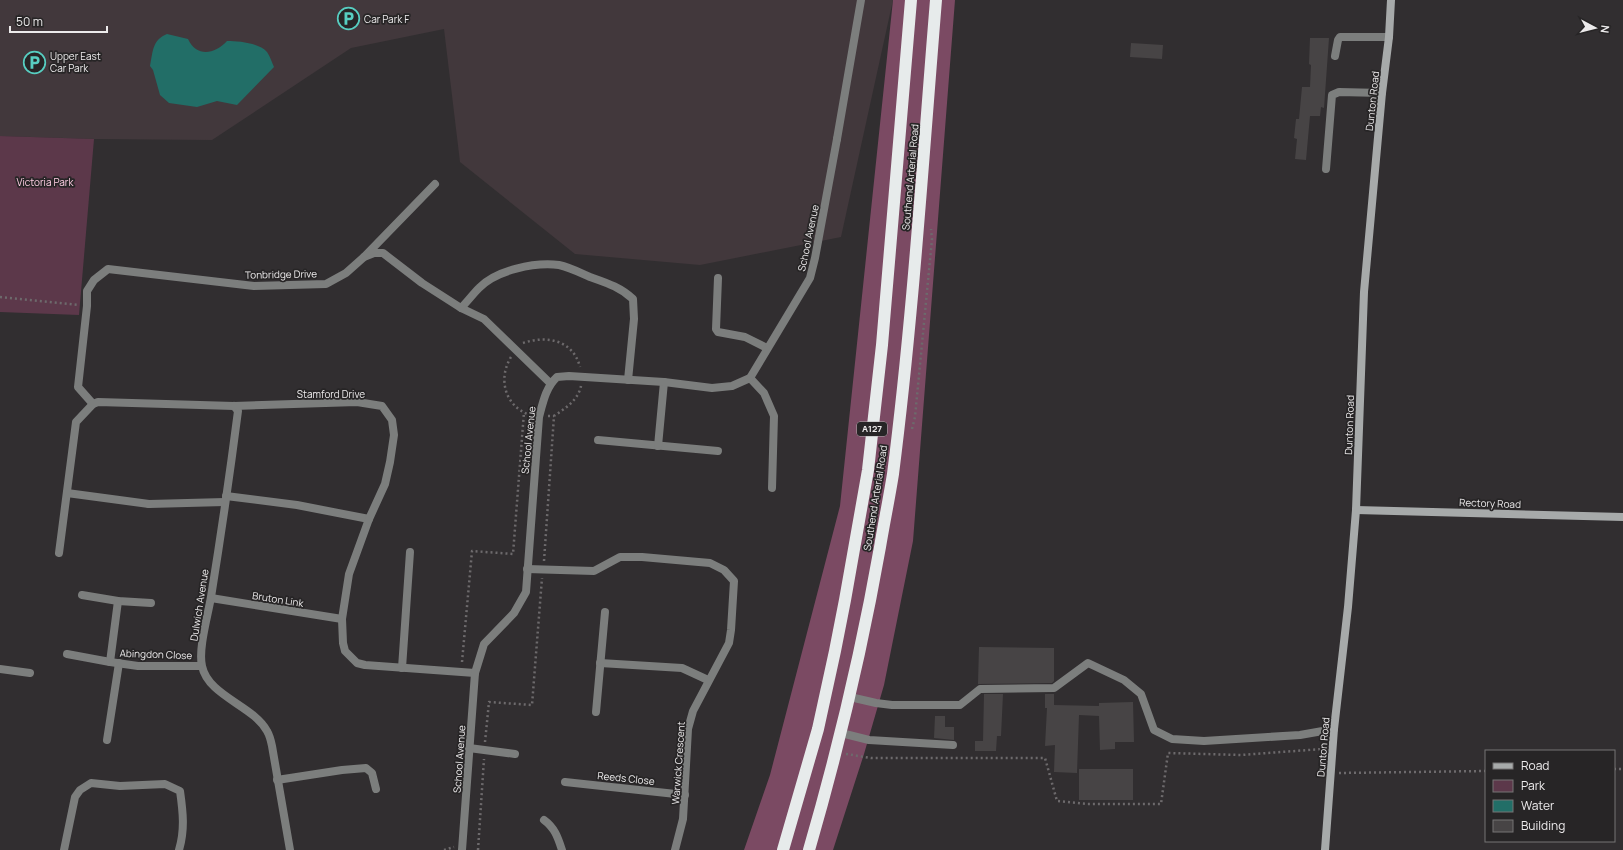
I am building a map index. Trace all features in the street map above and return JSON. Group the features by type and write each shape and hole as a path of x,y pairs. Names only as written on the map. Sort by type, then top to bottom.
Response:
{"highway":[{"name":"Southend Arterial Road","path":"783,850 818,729 846,600 868,470 882,345 911,0"},
{"name":"Southend Arterial Road","path":"809,850 850,697 870,603 892,476 909,336 936,0"}],"street":[{"name":"School Avenue","path":"750,378 810,278 816,258 861,0"},
{"name":"Dunton Road","path":"1325,850 1334,729 1348,606 1356,510 1364,292 1382,93 1389,37 1391,0"},
{"path":"1335,56 1340,37 1389,37"},
{"path":"1326,169 1332,95 1339,92 1382,93"},
{"path":"364,257 435,184"},
{"path":"364,257 374,253 383,253 422,283 461,308 484,319 550,383 557,377 582,377 664,382 712,388 732,386 750,378 764,393 774,416 772,488"},
{"name":"Tonbridge Drive","path":"93,404 78,388 87,306 87,291 94,280 108,269 254,286 326,284 346,273 364,257"},
{"path":"461,308 479,287 493,277 519,268 538,264 560,265 623,290 633,300 634,319 628,380"},
{"path":"718,278 716,329 718,332 745,337 767,348"},
{"path":"658,446 664,382"},
{"name":"School Avenue","path":"462,850 475,673 484,644 514,613 526,592 539,417 543,400 550,383"},
{"name":"Stamford Drive","path":"93,404 98,402 234,406 357,402 382,406 392,420 394,435 385,484 369,519 349,574 342,619 343,643 345,651 357,663 475,673"},
{"path":"59,553 76,422 93,404"},
{"name":"Dulwich Avenue","path":"201,666 201,652 211,598 238,411 234,406"},
{"path":"598,440 718,451"},
{"path":"67,493 149,504 226,499 297,506 369,519"},
{"name":"Rectory Road","path":"1356,510 1623,517"},
{"path":"402,668 410,552"},
{"name":"Warwick Crescent","path":"527,569 594,571 620,557 642,557 710,564 724,570 734,581 729,643 708,680 693,711 688,729 683,819 675,850"},
{"path":"82,595 118,601 151,603"},
{"name":"Bruton Link","path":"211,598 342,619"},
{"name":"Abingdon Close","path":"115,663 118,601"},
{"path":"596,712 605,612"},
{"name":"Abingdon Close","path":"67,654 138,666 201,666"},
{"path":"107,740 115,663"},
{"path":"600,663 682,668 708,680"},
{"path":"850,697 892,705 960,705 980,689 1054,688 1088,663 1124,680 1141,694 1154,730 1172,739 1204,741 1234,740 1300,735 1334,729"},
{"path":"201,666 206,677 218,689 260,722 267,732 272,746 290,850"},
{"path":"0,669 30,673"},
{"path":"841,733 869,740 953,745"},
{"path":"469,748 515,754"},
{"path":"277,780 342,770 366,768 372,773 376,789"},
{"name":"Reeds Close","path":"565,782 685,794"},
{"path":"64,850 75,797 80,790 90,783 120,786 165,784 180,792 183,814 183,834 179,850"},
{"path":"544,820 551,825 562,850"}],"path":[{"path":"0,297 87,306"},
{"path":"544,338 569,348 578,361 582,377 579,394 562,411 554,416 539,417 515,407 504,387 506,364 515,350 522,344 532,340 544,338"},
{"path":"462,672 472,551 514,554 524,412"},
{"path":"478,850 489,702 532,705 554,416"},
{"path":"846,754 871,758 1045,758 1057,801 1087,804 1162,804 1168,753 1242,755 1333,749"},
{"path":"1331,774 1485,771"}],"shaded area":[{"path":"0,0 893,0 841,237 700,265 575,254 460,162 444,29 351,48 212,140 94,139 0,136"},
{"path":"893,0 955,0 913,541 884,685 864,754 833,850 744,850 770,775 840,506"}],"green space":[{"name":"Victoria Park","path":"0,136 94,139 79,315 0,312"}],"water":[{"path":"167,34 188,39 196,49 206,52 217,49 227,41 243,42 259,46 267,52 274,67 237,105 217,101 197,107 169,103 160,95 153,70 150,66 156,43"}],"building":[{"path":"1310,38 1329,38 1324,108 1321,107 1320,116 1310,116 1306,160 1295,159 1297,139 1294,138 1296,119 1299,119 1302,87 1310,87"},
{"path":"1131,43 1163,45 1162,59 1130,57"},
{"path":"979,647 1054,648 1054,681 1052,683 978,684"},
{"path":"984,694 1003,694 1001,736 997,736 996,751 975,751 975,741 983,741"},
{"path":"1045,694 1054,694 1054,705 1099,706 1099,703 1133,702 1134,742 1115,742 1115,749 1100,750 1099,716 1079,715 1077,773 1054,772 1055,745 1045,746 1047,708 1045,708"},
{"path":"935,716 945,716 945,727 954,727 954,740 934,738"},
{"path":"1079,769 1133,769 1133,800 1079,800"}],"place":[{"name":"Car Park F","path":"348,19"},
{"name":"Upper East Car Park","path":"35,62"}]}
